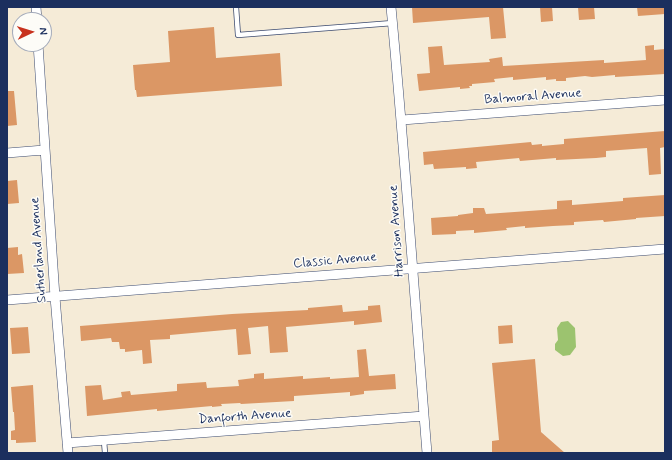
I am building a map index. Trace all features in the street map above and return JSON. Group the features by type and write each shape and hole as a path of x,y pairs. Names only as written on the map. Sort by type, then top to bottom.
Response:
{"street":[{"name":"Harrison Avenue","path":"392,7 427,453"},
{"name":"Sutherland Avenue","path":"38,52 44,150 68,453"},
{"name":"Balmoral Avenue","path":"402,120 665,100"},
{"path":"7,153 44,150"},
{"name":"Classic Avenue","path":"7,300 665,249"},
{"name":"Danforth Avenue","path":"67,443 424,416"}],"lane":[{"path":"236,7 238,35 393,23"},
{"path":"104,441 105,453"}],"green space":[{"path":"568,321 575,328 576,347 570,355 563,356 555,350 555,344 558,340 557,328 561,322"}],"building":[{"path":"412,7 503,7 506,38 491,39 489,17 413,23"},
{"path":"540,7 552,7 553,21 541,22"},
{"path":"578,7 594,7 595,19 579,20"},
{"path":"637,7 665,7 665,14 638,16"},
{"path":"214,27 216,58 280,53 282,86 137,97 133,65 170,62 168,31"},
{"path":"654,45 654,50 665,49 665,74 615,77 615,75 592,77 585,76 566,78 566,81 556,81 556,79 546,80 546,77 513,80 513,77 494,79 495,82 472,84 472,86 469,86 470,88 460,89 460,87 419,91 417,74 430,73 428,47 442,46 444,65 490,62 489,59 502,57 503,66 604,60 604,63 646,60 645,46"},
{"path":"7,91 14,91 17,125 7,126"},
{"path":"665,131 665,147 660,148 661,174 649,175 647,148 606,151 606,157 596,158 556,160 556,158 520,161 519,158 476,162 477,168 466,169 466,167 434,169 433,164 424,165 423,152 531,142 532,145 542,144 542,146 564,144 564,139"},
{"path":"17,180 19,203 7,204 7,181"},
{"path":"665,195 665,216 604,222 603,220 574,222 574,225 525,228 525,226 506,228 507,230 474,233 474,230 456,231 456,234 432,235 431,218 458,216 473,213 473,208 484,208 486,214 557,209 557,201 572,200 572,205 623,201 623,198"},
{"path":"18,247 18,255 22,254 24,273 7,274 7,248"},
{"path":"342,305 343,312 368,310 368,306 380,305 382,322 354,325 354,321 286,327 288,352 270,353 268,326 248,328 251,354 238,355 236,329 170,335 170,339 150,340 152,363 143,364 142,350 125,352 125,349 120,349 119,342 112,342 111,338 81,341 80,326 232,314 308,310 308,308"},
{"path":"512,325 513,343 499,344 498,326"},
{"path":"28,327 30,353 12,354 10,328"},
{"path":"366,349 369,376 395,374 396,389 364,391 364,394 350,396 350,392 294,396 294,401 221,404 222,406 157,411 157,409 87,416 85,386 101,385 103,400 122,397 121,392 130,391 131,395 177,391 177,384 206,382 207,388 239,386 238,380 254,378 254,374 264,373 264,379 303,376 303,379 359,377 357,350"},
{"path":"535,359 541,432 565,453 492,453 492,441 499,440 492,363"},
{"path":"33,385 36,442 16,443 16,440 11,440 11,431 15,430 11,387"}]}
